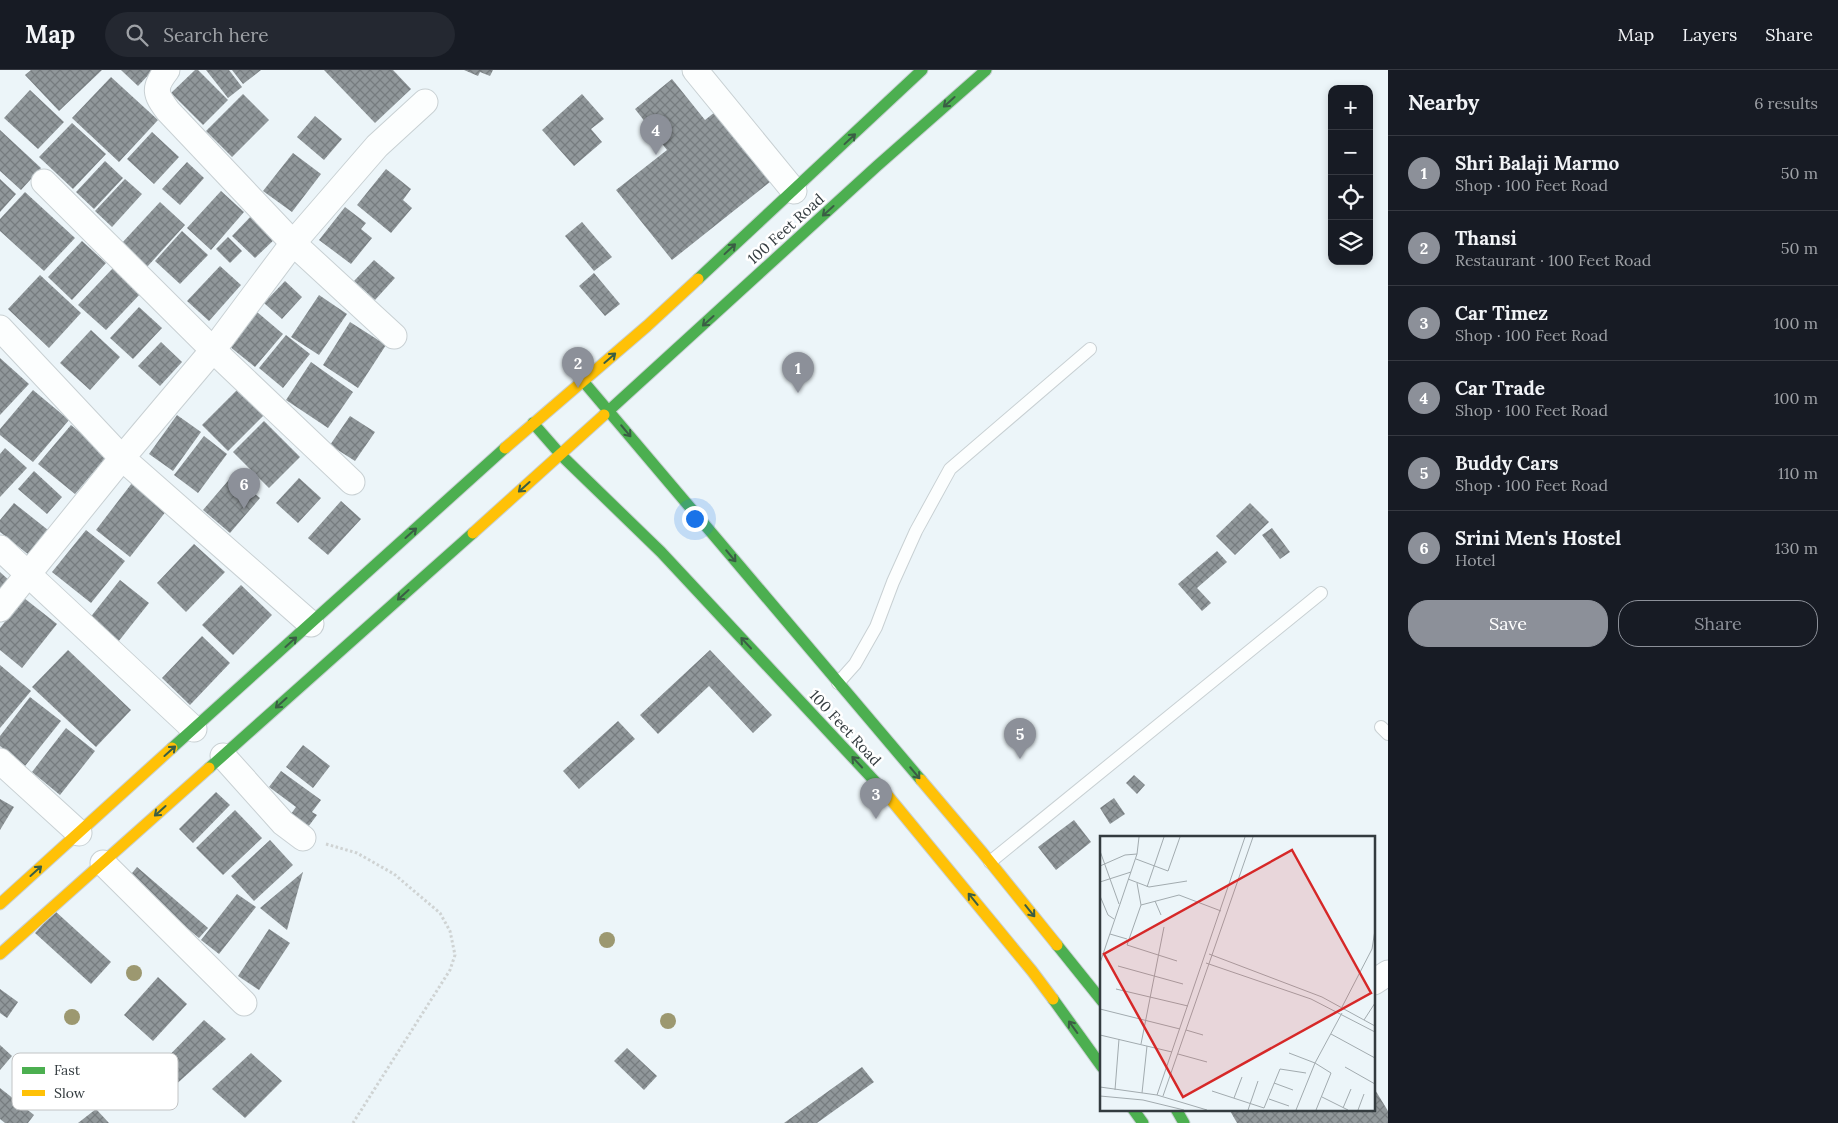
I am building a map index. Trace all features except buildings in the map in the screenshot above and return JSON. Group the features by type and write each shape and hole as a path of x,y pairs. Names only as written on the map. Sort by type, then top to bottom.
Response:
{"main road":[{"name":"100 Feet Road","path":"922,70 794,191 640,332 533,424 561,455 661,552 881,788 1032,971 1100,1064"},
{"name":"100 Feet Road","path":"561,455 877,166 986,70"},
{"name":"100 Feet Road","path":"583,381 990,862 1100,999"},
{"path":"0,904 533,424"},
{"path":"0,954 561,455"},
{"path":"1134,1110 1143,1123"}],"street":[{"path":"167,70 159,80 157,88 158,98 168,111 293,243 394,336"},
{"path":"695,70 794,191"},
{"path":"0,608 213,350 293,243 377,146 426,102"},
{"path":"44,182 213,350 352,482"},
{"path":"0,328 122,458 311,624"},
{"path":"0,548 194,729"},
{"path":"223,756 283,823 302,838"},
{"path":"0,761 79,833"},
{"path":"103,862 244,1003"},
{"path":"1376,981 1388,973"}],"lane":[{"path":"838,683 856,664 876,627 892,582 950,469 1090,349"},
{"path":"990,862 1322,594"}],"path":[{"path":"302,838 357,853 394,874 440,913 450,931 455,955 450,970 353,1123"}],"traffic: fast":[{"path":"698,279 922,70"},
{"path":"604,415 877,166 986,70"},
{"path":"583,381 921,780"},
{"path":"533,423 561,455 661,552 883,790"},
{"path":"172,748 505,448"},
{"path":"209,768 473,533"},
{"path":"1057,945 1100,999"},
{"path":"1053,999 1100,1064"},
{"path":"1134,1110 1143,1123"},
{"path":"1177,1110 1184,1123"}],"traffic: slow":[{"path":"505,448 647,326 698,279"},
{"path":"473,533 604,415"},
{"path":"0,904 172,748"},
{"path":"0,954 209,768"},
{"path":"921,780 1057,945"},
{"path":"883,790 1053,999"}],"place":[{"name":"Car Trade","path":"656,155"},
{"name":"Thansi","path":"578,388"},
{"name":"Shri Balaji Marmo","path":"798,393"},
{"name":"Srini Men's Hostel","path":"244,509"},
{"name":"Buddy Cars","path":"1020,759"},
{"name":"Car Timez","path":"876,819"}]}
